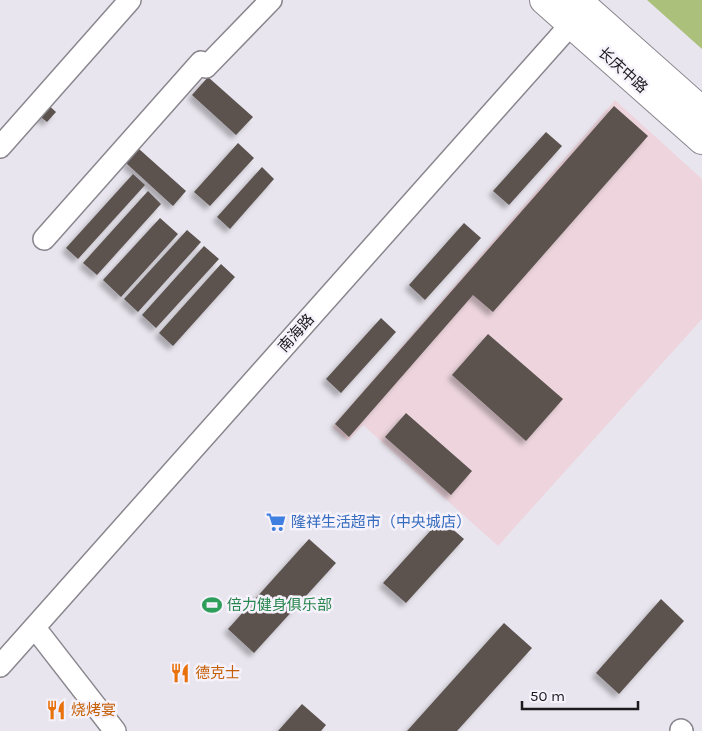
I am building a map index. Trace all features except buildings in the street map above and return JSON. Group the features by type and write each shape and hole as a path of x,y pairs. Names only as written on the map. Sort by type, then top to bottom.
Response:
{"main road":[{"name":"长庆中路","path":"544,0 582,8 702,111"},
{"name":"长庆中路","path":"582,8 702,140"}],"street":[{"path":"0,147 130,0"},
{"path":"44,239 201,62 206,67 271,0"},
{"name":"南海路","path":"0,666 582,8"},
{"path":"35,628 115,731"}],"shaded area":[{"path":"615,100 702,179 702,319 498,546 363,425 348,441 332,427"}],"green space":[{"path":"647,0 702,0 702,49"}],"place":[{"name":"隆祥生活超市（中央城店）","path":"276,522"},
{"name":"倍力健身俱乐部","path":"212,605"},
{"name":"德克士","path":"180,673"},
{"name":"烧烤宴","path":"56,710"}]}
